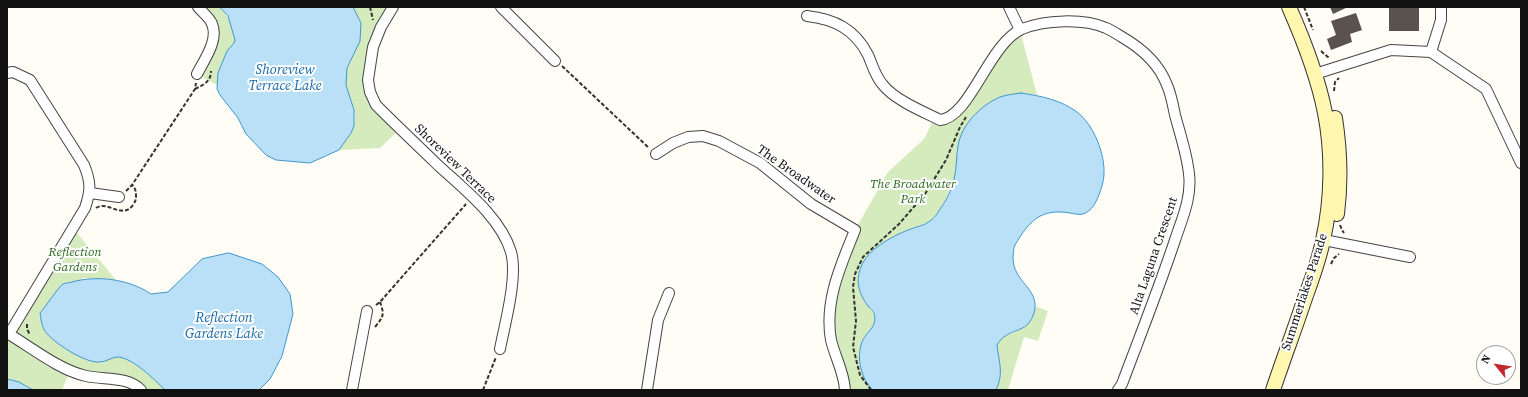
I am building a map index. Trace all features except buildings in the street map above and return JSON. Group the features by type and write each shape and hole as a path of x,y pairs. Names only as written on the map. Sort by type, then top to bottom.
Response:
{"street":[{"path":"197,74 209,51 213,38 212,24 198,7"},
{"name":"Shoreview Terrace","path":"393,7 381,27 373,48 368,80 370,92 376,105 496,222 511,253 513,267 511,289 500,349"},
{"path":"501,7 555,61"},
{"path":"807,16 836,22 850,31 860,41 868,55 874,74 883,86 894,96 940,120 952,116 964,103 997,51 1008,39 1020,30 1009,7"},
{"name":"Summerlakes Parade","path":"1282,390 1315,298 1340,194 1339,146 1332,102 1289,7"},
{"name":"Summerlakes Parade","path":"1300,7 1319,73"},
{"path":"1431,52 1441,20 1441,7"},
{"name":"Alta Laguna Crescent","path":"1020,30 1034,25 1047,23 1080,22 1106,28 1136,45 1155,63 1168,85 1190,175 1188,202 1166,266 1122,384 1118,390"},
{"path":"1319,73 1391,50 1431,52 1486,89 1521,163"},
{"path":"7,73 13,72 30,80 84,165 90,179 90,194 85,208 8,334 69,371 86,376 118,379 137,386 142,390"},
{"name":"The Broadwater","path":"656,154 673,143 688,137 702,136 719,141 760,163 810,204 855,230 833,288 829,309 832,343 844,376 845,390"},
{"path":"90,194 119,197"},
{"path":"1328,241 1410,257"},
{"name":"Summerlakes Parade","path":"1273,390 1317,263 1328,241"},
{"path":"646,390 658,320 669,294"},
{"path":"352,390 367,312"}],"path":[{"path":"555,61 567,70 656,154"},
{"path":"119,197 132,185 195,89 197,74"},
{"path":"871,390 860,375 853,347 856,322 853,287 855,274 863,258 899,224 925,194 946,160 960,127 968,114"},
{"path":"94,210 99,206 105,206 112,210 120,211 126,211 131,208 136,201 136,191 132,185"},
{"path":"367,312 380,302 472,197"},
{"path":"27,322 27,329 30,336 35,340 30,347"},
{"path":"483,390 493,362 500,349"}],"green space":[{"path":"198,7 220,7 229,19 233,28 235,43 223,62 217,85 197,74 209,51 212,24"},
{"path":"353,7 393,7 381,27 370,92 400,129 380,148 339,150 351,133 355,119 354,110 346,85 347,68 360,40 361,23"},
{"name":"The Broadwater Park","path":"1020,30 1037,95 1021,93 1001,97 985,106 971,119 958,145 955,179 940,210 930,221 886,241 869,254 868,306 872,311 875,320 862,342 859,358 870,387 873,390 845,390 829,309 855,230 888,172 924,139 935,117 945,119"},
{"name":"Reflection Gardens","path":"73,228 116,280 83,278 50,302 40,313 99,363 116,357 124,358 137,365 165,390 141,390 70,371 62,390 33,390 19,382 7,379 7,333"},
{"path":"1035,306 1048,311 1038,341 1024,337 1008,390 996,390 1000,378 1000,363 997,345 1002,338 1016,332 1024,326 1031,316"}],"water":[{"name":"Shoreview Terrace Lake","path":"220,7 353,7 361,23 360,41 347,68 346,85 354,110 354,126 339,150 310,163 276,160 266,155 246,134 238,118 217,89 218,73 227,51 235,40 228,16"},
{"path":"1021,93 1043,97 1064,104 1077,112 1089,124 1097,140 1104,166 1103,182 1096,202 1087,212 1083,214 1060,212 1051,213 1037,218 1025,229 1015,245 1013,256 1014,265 1017,273 1034,297 1034,313 1027,325 1006,335 997,345 1000,363 1000,378 996,390 873,390 865,380 860,361 860,348 862,342 873,326 875,318 874,312 869,307 860,292 858,277 861,267 874,249 881,244 901,233 925,224 934,217 952,187 956,171 957,150 960,138 968,123 979,110 1000,97"},
{"name":"Reflection Gardens Lake","path":"229,253 262,264 278,277 290,294 293,314 282,356 270,379 259,390 165,390 137,365 124,358 118,357 100,362 94,362 78,356 55,341 49,336 43,327 40,313 63,284 82,280 102,279 133,285 151,294 168,292 202,259"},
{"path":"7,379 19,382 33,390 7,390"}]}
